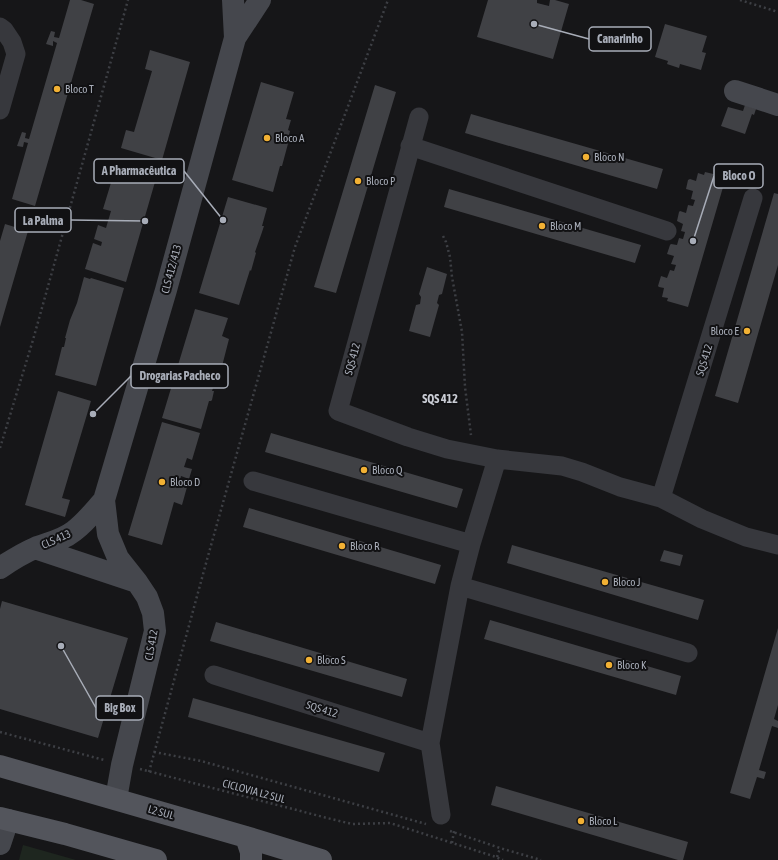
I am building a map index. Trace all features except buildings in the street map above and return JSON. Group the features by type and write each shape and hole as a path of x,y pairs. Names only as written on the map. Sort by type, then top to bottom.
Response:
{"main road":[{"name":"L2 SUL","path":"0,766 246,837 292,856 321,860"},
{"path":"4,819 65,834 156,860"},
{"path":"246,837 251,852 251,860"}],"street":[{"name":"CLS 412/413","path":"233,0 235,38"},
{"name":"CLS 412/413","path":"104,500 166,290 235,38 260,0"},
{"path":"0,27 4,30 12,42 16,54 0,110"},
{"path":"735,91 778,105"},
{"name":"SQS 412","path":"419,117 338,411 408,437 447,449 498,458 562,466 582,472 620,487 661,498 702,519 746,537 778,545"},
{"path":"410,146 667,231"},
{"name":"SQS 412","path":"661,498 753,198"},
{"path":"440,824 430,743 460,586 471,544 498,458"},
{"path":"253,481 471,544"},
{"name":"CLS 413","path":"0,568 14,558 74,532 104,500"},
{"name":"CLS 412","path":"104,500 108,534 115,552 147,597 153,613 155,631 122,764 116,799"},
{"path":"35,548 137,582"},
{"path":"460,586 688,653"},
{"name":"SQS 412","path":"214,675 430,743"},
{"path":"0,844 4,819"}],"path":[{"path":"0,448 33,340 128,0"},
{"path":"149,772 295,247 388,0"},
{"path":"740,0 778,12"},
{"path":"443,236 450,257 462,332 465,387 473,453"},
{"name":"CICLOVIA L2 SUL","path":"0,732 352,824 390,823 503,860"},
{"path":"154,752 201,760 440,824 500,848 541,860"},
{"path":"497,857 500,848"}],"shaded area":[{"path":"23,845 76,860 19,860"}],"place":[{"name":"Canarinho","path":"534,24"},
{"name":"Bloco T","path":"57,89"},
{"name":"Bloco A","path":"267,138"},
{"name":"Bloco N","path":"586,157"},
{"name":"Bloco P","path":"358,181"},
{"name":"A Pharmacêutica","path":"223,220"},
{"name":"La Palma","path":"145,221"},
{"name":"Bloco M","path":"542,226"},
{"name":"Bloco O","path":"693,241"},
{"name":"Bloco E","path":"747,331"},
{"name":"Drogarias Pacheco","path":"93,414"},
{"name":"Bloco Q","path":"364,470"},
{"name":"Bloco D","path":"162,482"},
{"name":"Bloco R","path":"342,546"},
{"name":"Bloco J","path":"605,582"},
{"name":"Big Box","path":"61,646"},
{"name":"Bloco S","path":"309,660"},
{"name":"Bloco K","path":"609,665"},
{"name":"Bloco L","path":"581,821"}],"district":[{"name":"SQS 412","path":"440,399"}]}
